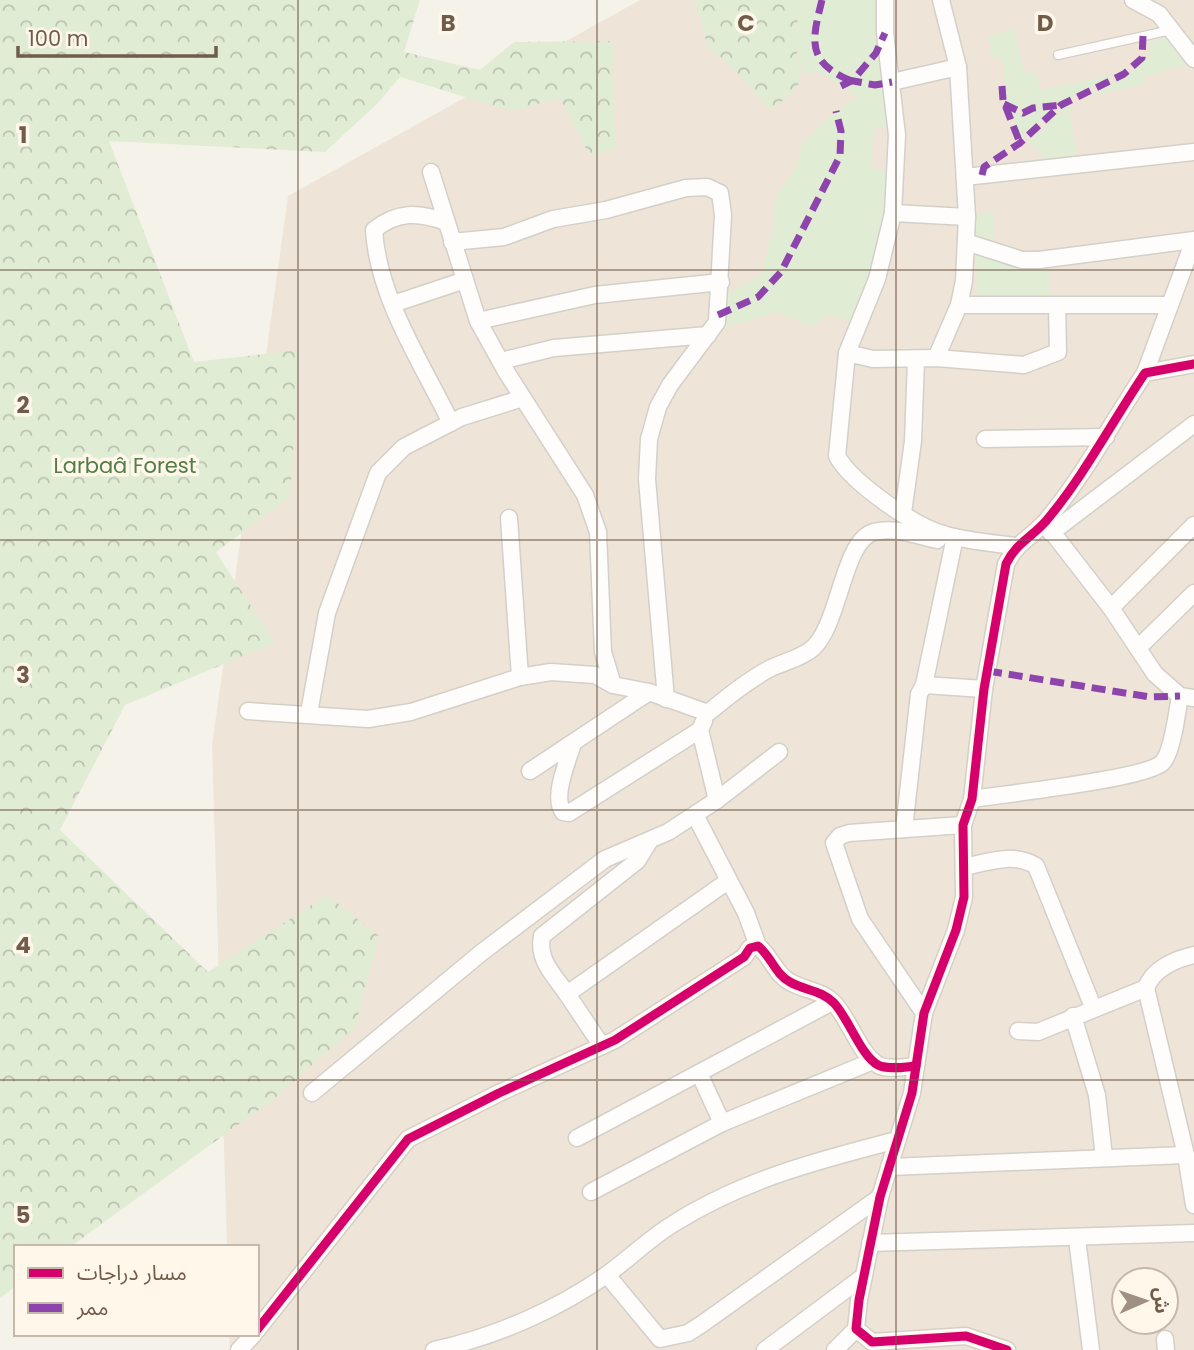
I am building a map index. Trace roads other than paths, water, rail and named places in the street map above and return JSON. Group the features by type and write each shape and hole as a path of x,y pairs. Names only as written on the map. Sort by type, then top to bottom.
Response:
{"street":[{"path":"886,0 885,33 897,135 893,214 877,279 847,354 837,456 851,475 903,513 949,536 1016,546"},
{"path":"936,358 959,304 967,217 958,67 941,0"},
{"path":"1133,0 1159,15 1174,30 1194,59"},
{"path":"892,82 958,67"},
{"path":"965,177 1194,152"},
{"path":"431,172 478,321 585,495 598,532 603,652 613,685"},
{"path":"452,242 504,237 553,219 606,211 686,188 707,187 720,193 721,282 717,322 670,385 658,407 649,439 647,479 666,699"},
{"path":"893,214 967,217"},
{"path":"446,222 427,215 394,216 374,230 375,246 393,304 451,423"},
{"path":"966,242 1022,260 1039,260 1194,240 1145,373 1048,528"},
{"path":"393,304 465,279"},
{"path":"478,321 595,295 721,282"},
{"path":"959,304 1169,305"},
{"path":"847,354 873,359 936,358 1024,365 1058,352 1057,306"},
{"path":"501,361 554,348 708,335"},
{"path":"903,513 912,454 916,360"},
{"path":"1145,373 1194,364"},
{"path":"309,713 327,613 378,473 404,447 451,423 523,398"},
{"path":"835,1350 856,1329 863,1276 880,1197 912,1093 924,1013 956,930 964,897 963,825 972,799 984,689 1002,579 1016,546 1048,528 1194,424"},
{"path":"985,439 1105,437"},
{"path":"509,518 520,677"},
{"path":"1111,608 1194,525"},
{"path":"972,799 1116,777 1154,768 1168,754 1187,697 1155,674 1111,608 1048,528"},
{"path":"573,743 560,792 559,804 563,813 569,813 700,730 708,713 767,670 811,649 822,636 836,606 853,554 864,536 875,531 896,531 937,540 949,536"},
{"path":"904,829 915,709 924,685 949,536"},
{"path":"1138,648 1194,593"},
{"path":"248,711 368,719 411,712 520,677 551,672 595,675 613,685 649,692 708,713"},
{"path":"924,685 984,689"},
{"path":"530,771 649,692"},
{"path":"700,730 717,800"},
{"path":"312,1093 481,953 605,859 649,842 695,815 779,752"},
{"path":"695,815 746,913 758,946 780,974 792,983 817,990 832,1002 849,1021 873,1061 880,1066 916,1066"},
{"path":"924,1013 860,919 834,843 849,833 963,825"},
{"path":"602,1046 545,964 541,954 542,936 637,861 649,842"},
{"path":"964,867 1010,858 1025,858 1036,866 1093,1007"},
{"path":"567,994 728,881"},
{"path":"259,1327 408,1139 499,1093 602,1046 744,957 750,948 758,946"},
{"path":"1194,955 1179,958 1150,977 1146,988 1186,1155 1194,1205"},
{"path":"1018,1031 1038,1032 1093,1007 1146,988"},
{"path":"577,1138 832,1002"},
{"path":"1073,1016 1097,1095 1104,1157"},
{"path":"591,1192 722,1123 873,1061"},
{"path":"699,1073 722,1123"},
{"path":"434,1350 480,1340 607,1275 672,1224 729,1194 796,1166 897,1140"},
{"path":"889,1167 1186,1155"},
{"path":"607,1275 660,1339 674,1338 688,1334 880,1197"},
{"path":"870,1243 1077,1239 1194,1233"},
{"path":"1077,1239 1091,1350"},
{"path":"765,1350 863,1276"},
{"path":"856,1329 872,1346 966,1336 1007,1350"},
{"path":"239,1350 252,1336"}],"lane":[{"path":"1058,55 1174,30"}],"park label":[{"name":"Larbaâ Forest","path":"125,466"}]}
